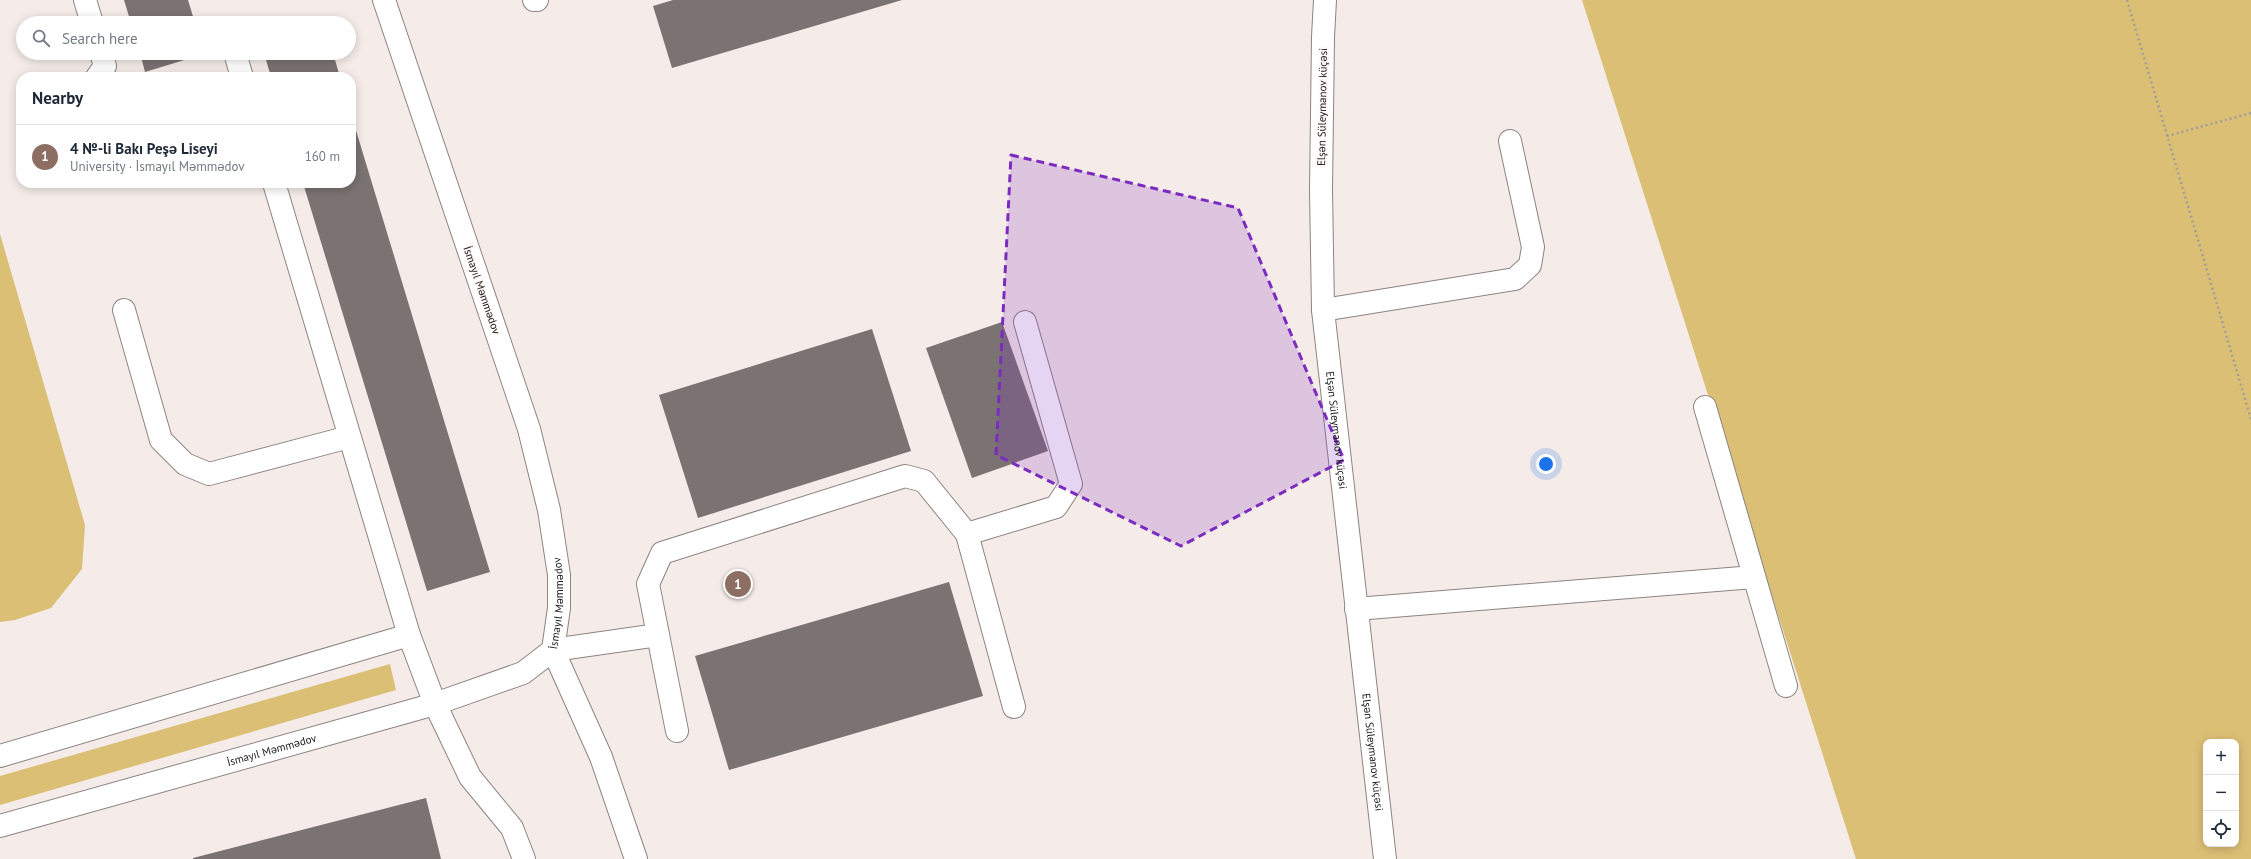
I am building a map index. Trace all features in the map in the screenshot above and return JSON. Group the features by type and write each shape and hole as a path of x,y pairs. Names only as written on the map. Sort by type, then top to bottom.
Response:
{"street":[{"path":"85,0 90,16"},
{"name":"İsmayıl Məmmədov","path":"0,826 435,704 523,673 553,650 559,608 559,575 548,510 529,429 384,0"},
{"name":"Elşən Süleymanov küçəsi","path":"1325,0 1323,37 1321,190 1323,310 1385,859"},
{"path":"101,72 105,66 103,60"},
{"path":"237,60 241,72"},
{"path":"1323,310 1515,279 1530,265 1533,247 1510,141"},
{"path":"275,188 409,635 435,704 470,777 512,828 524,859"},
{"path":"124,310 162,440 185,464 209,474 349,437"},
{"path":"967,534 1056,506 1071,484 1025,322"},
{"path":"1705,407 1786,686"},
{"path":"677,730 648,584 662,553 905,476 924,481 967,534 1014,707"},
{"path":"1356,609 1754,577"},
{"path":"0,756 409,635"},
{"path":"636,859 601,757 553,650 658,635"}],"path":[{"path":"2127,0 2251,419"},
{"path":"2167,136 2251,114"}],"highlighted area":[{"path":"1011,155 1238,208 1344,460 1181,546 996,455"}],"shaded area":[{"path":"1582,0 2251,0 2251,859 1856,859"},
{"path":"0,234 85,525 82,569 51,608 15,620 0,622"},
{"path":"390,664 396,690 0,805 0,776"}],"building":[{"path":"124,0 188,0 193,16 129,16"},
{"path":"673,0 902,0 672,68 653,6"},
{"path":"142,60 184,60 145,72"},
{"path":"266,60 335,60 339,72 270,72"},
{"path":"356,130 490,572 427,591 305,188 356,188"},
{"path":"1002,322 1048,451 972,478 926,348"},
{"path":"872,329 911,451 698,518 659,395"},
{"path":"949,582 983,696 729,770 695,656"},
{"path":"426,798 441,859 193,859 193,858"}],"place":[{"name":"4 №-li Bakı Peşə Liseyi","path":"738,584"}]}
